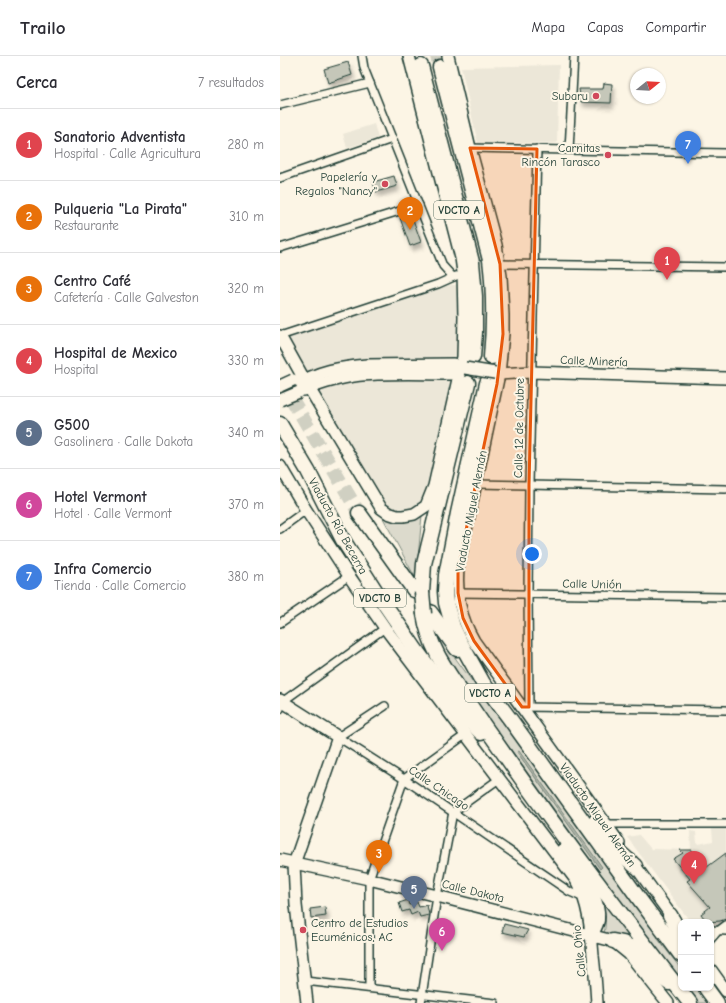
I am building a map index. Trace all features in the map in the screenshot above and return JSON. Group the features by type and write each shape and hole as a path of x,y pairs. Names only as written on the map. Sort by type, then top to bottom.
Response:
{"highway":[{"name":"Viaducto Miguel Alemán","path":"444,62 490,260 493,291 493,341 491,357"},
{"name":"VDCTO A","path":"422,66 472,262 475,303 473,357"},
{"name":"Viaducto Miguel Alemán","path":"493,377 449,557 445,591 446,603 453,627 483,683 680,955"},
{"name":"VDCTO A","path":"468,383 418,591 427,613 428,635 442,664 533,795 678,987"},
{"name":"Viaducto Río Becerra","path":"280,424 308,471 343,540 377,593 416,650 465,716 488,742 505,755"},
{"path":"440,502 434,482 448,467"},
{"name":"VDCTO B","path":"359,513 418,591"},
{"path":"427,613 483,683"},
{"path":"510,719 539,745 611,843 635,866"},
{"path":"533,795 538,812 546,826 591,892 597,914 596,923 591,934"},
{"path":"670,916 678,931"},
{"path":"613,940 630,947 650,969 678,989"},
{"name":"VDCTO A","path":"681,991 690,1003"},
{"path":"708,991 718,1003"},
{"path":"713,991 718,1003"}],"main road":[{"path":"280,336 299,370 295,378 295,384 379,505 385,511 393,515 409,516 419,512 426,506 434,482 463,368 464,316 458,275 461,258 409,56"},
{"name":"Viaducto Miguel Alemán","path":"444,62 470,148 496,245 500,264 502,292 503,334 493,377 476,484 458,568 460,610 466,627 474,641 526,707 635,866 678,925"},
{"name":"Calle Minería","path":"280,393 295,384 380,374 451,374 463,368 493,377 531,372 726,378"},
{"path":"280,386 295,384"},
{"name":"Calle Minería","path":"280,400 295,384"},
{"path":"280,466 306,510 385,628 576,880 584,898"},
{"name":"Calle Chicago","path":"281,703 338,737"},
{"path":"307,1003 296,905 294,864 338,737"},
{"name":"Calle Dakota","path":"280,860 369,879 613,940"},
{"name":"Calle Ohio","path":"584,898 591,934 597,1003"},
{"path":"613,940 629,954 668,1003"},
{"path":"714,974 726,991"}],"street":[{"path":"362,56 364,68 443,266 458,275"},
{"path":"569,150 574,56"},
{"path":"280,105 370,83"},
{"path":"280,178 392,139"},
{"path":"470,148 726,153"},
{"name":"Calle 12 de Octubre","path":"526,707 528,485 536,149"},
{"path":"280,248 419,205"},
{"path":"500,264 726,267"},
{"path":"280,336 438,284 458,275"},
{"path":"476,484 726,489"},
{"path":"280,529 306,510"},
{"path":"280,623 349,576"},
{"name":"Calle Unión","path":"458,593 726,598"},
{"path":"281,703 385,628"},
{"path":"338,737 385,706"},
{"path":"526,707 726,710"},
{"path":"369,988 369,879 404,779 466,735"},
{"name":"Calle Chicago","path":"338,737 404,779 570,892 584,898"},
{"path":"422,1003 437,896 453,812 499,779"},
{"path":"606,824 726,824"},
{"path":"718,931 726,925"},
{"path":"305,981 495,1003"}],"highlighted area":[{"path":"470,148 537,149 529,485 529,707 522,707 474,641 463,618 458,593 458,568 497,384 503,334 500,264"}],"shaded area":[{"path":"559,65 557,143 478,144 461,67"},
{"path":"374,124 378,138 347,148 343,134"},
{"path":"462,285 459,357 349,360 307,372 286,339 441,287"},
{"path":"455,376 426,498 415,509 399,510 388,505 314,389 349,380"},
{"path":"422,515 416,579 383,518 408,521"},
{"path":"432,626 658,936 658,939 678,965 678,977 650,942 449,664"},
{"path":"519,751 602,867 600,869 517,752"},
{"path":"712,829 726,829 726,919 714,921 714,919 688,919 627,837 639,835 651,849 691,850 690,831 696,832 697,843 699,844 713,841"},
{"path":"602,898 633,941 604,933 605,916"},
{"path":"689,991 698,991 707,1003 698,1003"}],"building":[{"path":"348,62 352,75 328,83 324,69"},
{"name":"Subaru","path":"604,83 612,84 611,103 581,102 579,89 603,89"},
{"name":"Papelería y Regalos \"Nancy\"","path":"394,176 397,186 376,192 373,182"},
{"path":"411,214 421,242 410,246 400,218"},
{"path":"680,850 692,850 707,867 726,853 726,919 714,921 714,919 705,919 701,914 710,907 687,881 690,879 673,859 683,853"},
{"path":"408,900 409,905 417,902 419,907 427,905 429,915 420,917 418,912 411,915 409,910 402,912 399,903"},
{"path":"325,907 326,916 311,918 310,909"},
{"path":"504,924 528,930 524,937 502,932"}],"tunnel":[{"path":"437,56 440,67"},
{"path":"280,379 359,513"}],"place":[{"name":"Subaru","path":"596,96"},
{"name":"Carnitas Rincón Tarasco","path":"608,155"},
{"name":"Infra Comercio","path":"688,164"},
{"name":"Papelería y Regalos \"Nancy\"","path":"385,184"},
{"name":"Pulqueria \"La Pirata\"","path":"410,230"},
{"name":"Sanatorio Adventista","path":"667,280"},
{"name":"Centro Café","path":"379,873"},
{"name":"Hospital de Mexico","path":"694,884"},
{"name":"G500","path":"414,909"},
{"name":"Centro de Estudios Ecuménicos, AC","path":"303,930"},
{"name":"Hotel Vermont","path":"442,951"}]}
